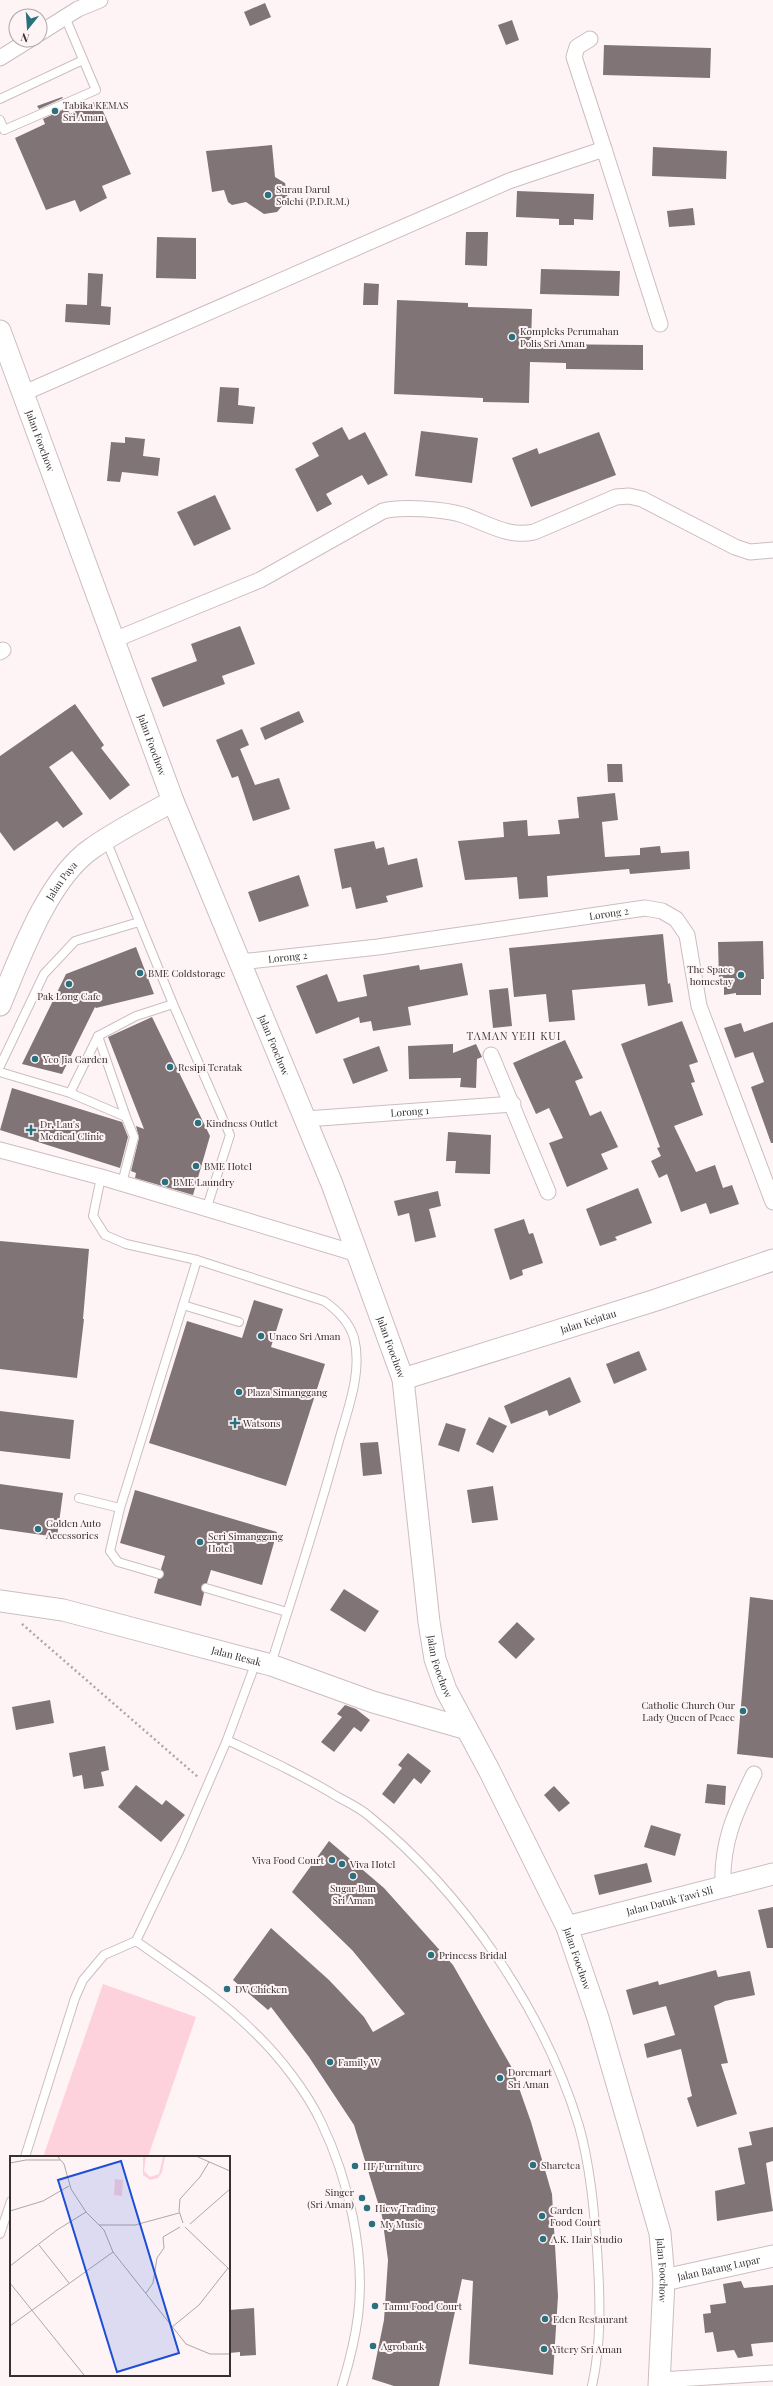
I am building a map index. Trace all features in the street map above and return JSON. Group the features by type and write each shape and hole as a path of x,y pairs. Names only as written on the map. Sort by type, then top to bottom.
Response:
{"street":[{"path":"48,28 65,18 75,4 100,0"},
{"path":"590,39 576,47 574,57 660,324"},
{"path":"0,58 16,48"},
{"path":"24,393 509,182 604,149"},
{"name":"Jalan Foochow","path":"0,331 173,801 306,1119 358,1254 403,1379 429,1622 435,1659 446,1690 567,1927 598,2018 660,2233 664,2280 660,2383"},
{"path":"114,640 260,580 382,511 394,508 461,514 511,533 522,534 616,497 629,496 642,499 735,547 750,552 773,550"},
{"name":"Jalan Paya","path":"0,1006 26,944 56,886 72,866 91,848 173,801"},
{"name":"Lorong 2","path":"240,962 378,947 645,908 662,911 676,919 687,935 702,1014 773,1202"},
{"path":"491,1055 548,1192"},
{"name":"Lorong 1","path":"306,1119 512,1104"},
{"path":"0,1150 122,1183 206,1210 358,1254"},
{"name":"Jalan Kejatau","path":"403,1379 648,1303 773,1260"},
{"name":"Jalan Resak","path":"0,1601 63,1610 263,1663 373,1702 467,1729"},
{"path":"723,1887 722,1862 728,1832 737,1808 754,1774"},
{"name":"Jalan Datuk Tawi Sli","path":"567,1927 773,1874"},
{"name":"Jalan Batang Lupar","path":"664,2280 773,2256"},
{"path":"660,2383 773,2373"}],"lane":[{"path":"0,120 4,130 96,90 65,18"},
{"path":"0,99 83,60"},
{"path":"106,840 172,1004 230,1135 206,1210"},
{"path":"0,1066 44,974 75,941 139,922"},
{"path":"70,1093 98,1036 136,1016 172,1004"},
{"path":"98,1036 134,1137 122,1183"},
{"path":"0,1072 70,1093 126,1117"},
{"path":"25,2156 75,1998 83,1980 104,1955 136,1941 180,1849 227,1740 287,1612 324,1497 352,1393 356,1368 354,1338 338,1310 324,1301 196,1260 126,1244 105,1235 93,1216 101,1177"},
{"path":"160,1574 118,1562 110,1551 120,1508 196,1260"},
{"path":"183,1305 240,1322"},
{"path":"80,1498 120,1508"},
{"path":"206,1588 287,1612"},
{"path":"227,1740 300,1774 368,1814 421,1863 472,1924 511,1976 550,2049 579,2127 593,2203 600,2296 592,2386"},
{"path":"136,1941 210,1993 256,2034 292,2076 321,2121 340,2170 355,2225 358,2314 351,2357 342,2386"},
{"path":"0,2234 10,2204"}],"path":[{"path":"18,1620 207,1785"}],"shaded area":[{"path":"103,1984 196,2017 148,2156 43,2156"}],"building":[{"path":"265,3 271,17 250,26 244,12"},
{"path":"512,20 519,40 506,45 498,25"},
{"path":"604,45 711,48 710,78 603,75"},
{"path":"62,97 63,98 39,109 37,106"},
{"path":"98,100 131,174 102,186 107,198 80,212 75,200 46,210 15,138 45,124 43,119 67,108 70,114"},
{"path":"272,145 275,177 285,183 288,199 277,212 264,214 246,202 232,205 228,202 224,190 212,192 206,151"},
{"path":"653,147 727,151 726,179 652,176"},
{"path":"517,191 594,194 593,220 574,219 574,225 559,225 559,219 516,217"},
{"path":"693,208 695,225 669,227 667,211"},
{"path":"466,232 488,232 487,266 465,265"},
{"path":"157,237 196,238 196,279 156,278"},
{"path":"541,269 620,271 619,296 540,294"},
{"path":"88,273 103,274 101,306 111,307 110,325 65,322 66,304 87,305"},
{"path":"364,283 379,284 378,305 363,305"},
{"path":"397,300 468,303 468,307 532,309 531,344 643,345 643,370 566,369 566,363 530,362 529,403 483,402 483,398 394,394"},
{"path":"220,387 239,388 238,405 255,407 253,424 217,422"},
{"path":"342,427 349,440 365,432 388,475 368,485 362,475 326,494 332,504 317,512 295,469 319,456 312,443"},
{"path":"421,431 478,438 472,483 415,476"},
{"path":"599,432 616,475 531,507 512,458 537,448 539,454"},
{"path":"125,437 145,439 143,456 160,458 158,476 122,472 120,482 107,481 111,442 125,443"},
{"path":"215,495 231,529 194,546 177,512"},
{"path":"240,626 255,664 222,676 225,684 163,707 151,678 197,661 191,644"},
{"path":"75,704 104,745 101,748 130,785 110,800 72,751 49,767 83,814 63,828 57,821 14,851 0,832 0,756"},
{"path":"299,711 304,722 265,740 260,728"},
{"path":"242,729 249,745 240,749 255,785 279,778 290,809 253,821 238,776 232,778 216,740"},
{"path":"607,764 622,764 623,782 608,782"},
{"path":"615,793 618,820 602,822 605,857 640,855 640,848 660,846 661,853 689,851 690,869 630,874 629,869 547,876 548,897 519,899 517,877 465,880 458,841 504,837 503,822 527,820 528,836 560,834 558,820 579,818 577,797"},
{"path":"374,841 376,849 384,847 388,865 417,858 423,887 386,896 388,902 356,909 351,887 342,889 334,849"},
{"path":"299,875 309,906 259,922 248,892"},
{"path":"663,934 668,984 670,983 673,1002 648,1006 645,984 572,990 575,1020 549,1022 546,994 514,997 509,948"},
{"path":"763,941 764,979 761,979 761,995 736,995 736,993 724,995 724,980 719,980 718,942"},
{"path":"136,947 154,994 95,1007 62,1074 22,1064 66,974"},
{"path":"462,963 468,995 408,1007 411,1025 373,1031 371,1021 360,1023 359,1017 316,1034 296,986 327,974 338,1002 367,996 363,975 419,965 420,970"},
{"path":"508,988 512,1026 493,1028 489,990"},
{"path":"152,1017 210,1136 193,1195 135,1178 136,1173 131,1171 139,1138 136,1126 144,1129 108,1037"},
{"path":"682,1021 698,1062 689,1065 695,1082 691,1083 703,1115 674,1126 696,1172 715,1165 723,1188 732,1185 739,1204 710,1214 706,1203 681,1212 667,1174 659,1178 651,1161 661,1156 657,1148 660,1147 621,1044"},
{"path":"773,1022 773,1143 771,1143 751,1087 764,1082 753,1052 735,1058 724,1028 741,1023 744,1032"},
{"path":"565,1040 583,1078 575,1081 590,1116 601,1111 618,1147 601,1154 608,1169 567,1187 549,1143 563,1138 549,1108 536,1114 513,1063"},
{"path":"453,1044 453,1053 476,1044 482,1057 477,1059 476,1088 460,1087 461,1078 409,1079 408,1046"},
{"path":"379,1046 388,1071 353,1084 343,1059"},
{"path":"12,1088 122,1122 128,1137 120,1168 0,1130"},
{"path":"448,1132 491,1135 490,1174 455,1173 456,1161 446,1161"},
{"path":"638,1188 652,1223 615,1237 617,1240 600,1246 586,1209"},
{"path":"438,1191 441,1206 429,1209 436,1237 415,1242 409,1213 398,1216 394,1201"},
{"path":"524,1219 529,1234 533,1233 543,1263 522,1270 523,1275 510,1280 494,1229"},
{"path":"0,1241 89,1249 84,1319 77,1378 0,1369"},
{"path":"254,1300 283,1309 271,1347 325,1364 286,1486 149,1443 187,1321 242,1338"},
{"path":"639,1351 647,1370 614,1384 606,1364"},
{"path":"570,1377 581,1402 549,1416 547,1410 511,1424 504,1406"},
{"path":"0,1411 74,1420 70,1459 0,1451"},
{"path":"489,1417 507,1426 493,1453 476,1444"},
{"path":"446,1423 466,1429 459,1452 438,1445"},
{"path":"378,1442 382,1474 363,1476 360,1443"},
{"path":"0,1484 63,1493 57,1537 0,1529"},
{"path":"493,1486 498,1520 472,1523 467,1490"},
{"path":"135,1490 277,1532 262,1585 211,1570 207,1583 201,1587 204,1593 201,1606 154,1593 158,1579 164,1575 161,1569 165,1556 120,1543"},
{"path":"344,1589 379,1611 365,1632 330,1610"},
{"path":"750,1597 773,1600 773,1758 737,1754"},
{"path":"517,1622 535,1639 516,1659 498,1642"},
{"path":"50,1700 54,1723 16,1730 12,1707"},
{"path":"345,1705 356,1709 370,1720 361,1732 354,1727 334,1752 321,1742 342,1717 337,1714"},
{"path":"105,1746 109,1770 101,1772 104,1786 84,1789 82,1775 73,1777 69,1753"},
{"path":"408,1753 431,1771 421,1784 414,1778 394,1804 382,1794 402,1768 398,1765"},
{"path":"707,1784 726,1786 725,1805 705,1803"},
{"path":"136,1785 162,1805 166,1800 185,1815 161,1842 118,1807"},
{"path":"554,1786 570,1803 559,1812 544,1795"},
{"path":"651,1825 681,1834 675,1856 644,1847"},
{"path":"329,1841 384,1888 453,1965 512,2068 531,2122 552,2194 558,2296 553,2375 469,2364 473,2281 462,2279 439,2386 394,2386 372,2379 384,2320 388,2260 382,2216 354,2125 309,2057 271,2007 268,2010 233,1980 271,1928 329,1980 364,2017 373,2032 405,2014 352,1950 292,1892"},
{"path":"647,1863 652,1882 599,1895 594,1875"},
{"path":"773,1907 773,1948 767,1948 758,1910"},
{"path":"716,1970 718,1977 750,1971 755,1995 725,2001 714,2006 728,2063 721,2064 737,2114 697,2127 687,2098 692,2096 681,2049 647,2058 644,2044 675,2035 666,2006 633,2015 626,1990 658,1981 659,1985"},
{"path":"773,2127 773,2161 766,2163 773,2211 717,2221 715,2191 745,2184 738,2148 752,2145 749,2132"},
{"path":"741,2281 744,2288 773,2285 773,2342 751,2344 753,2356 738,2358 734,2350 717,2352 713,2332 705,2333 703,2314 711,2313 710,2305 726,2303 723,2284"},
{"path":"254,2308 256,2355 240,2356 240,2352 230,2353 230,2310"}],"place":[{"name":"Tabika KEMAS Sri Aman","path":"55,111"},
{"name":"Surau Darul Solehi (P.D.R.M.)","path":"268,195"},
{"name":"Kompleks Perumahan Polis Sri Aman","path":"512,337"},
{"name":"BME Coldstorage","path":"140,973"},
{"name":"The Space homestay","path":"741,975"},
{"name":"Pak Long Cafe","path":"69,984"},
{"name":"Yeo Jia Garden","path":"35,1059"},
{"name":"Resipi Teratak","path":"170,1067"},
{"name":"Kindness Outlet","path":"198,1123"},
{"name":"Dr. Lau's Medical Clinic","path":"31,1130"},
{"name":"BME Hotel","path":"196,1166"},
{"name":"BME Laundry","path":"165,1182"},
{"name":"Unaco Sri Aman","path":"261,1336"},
{"name":"Plaza Simanggang","path":"239,1392"},
{"name":"Watsons","path":"235,1423"},
{"name":"Golden Auto Accessories","path":"38,1529"},
{"name":"Seri Simanggang Hotel","path":"200,1542"},
{"name":"Catholic Church Our Lady Queen of Peace","path":"743,1711"},
{"name":"Viva Food Court","path":"332,1860"},
{"name":"Viva Hotel","path":"342,1864"},
{"name":"Sugar Bun Sri Aman","path":"353,1876"},
{"name":"Princess Bridal","path":"431,1955"},
{"name":"DV Chicken","path":"227,1989"},
{"name":"Family W","path":"330,2062"},
{"name":"Doremart Sri Aman","path":"500,2078"},
{"name":"Sharetea","path":"533,2165"},
{"name":"HF Furniture","path":"355,2166"},
{"name":"Singer (Sri Aman)","path":"362,2198"},
{"name":"Hiew Trading","path":"367,2208"},
{"name":"Garden Food Court","path":"542,2216"},
{"name":"My Music","path":"372,2224"},
{"name":"A.K. Hair Studio","path":"543,2239"},
{"name":"Tamu Food Court","path":"375,2306"},
{"name":"Eden Restaurant","path":"545,2319"},
{"name":"Agrobank","path":"373,2346"},
{"name":"Yitery Sri Aman","path":"544,2349"}],"district":[{"name":"TAMAN YEH KUI","path":"514,1035"}]}
